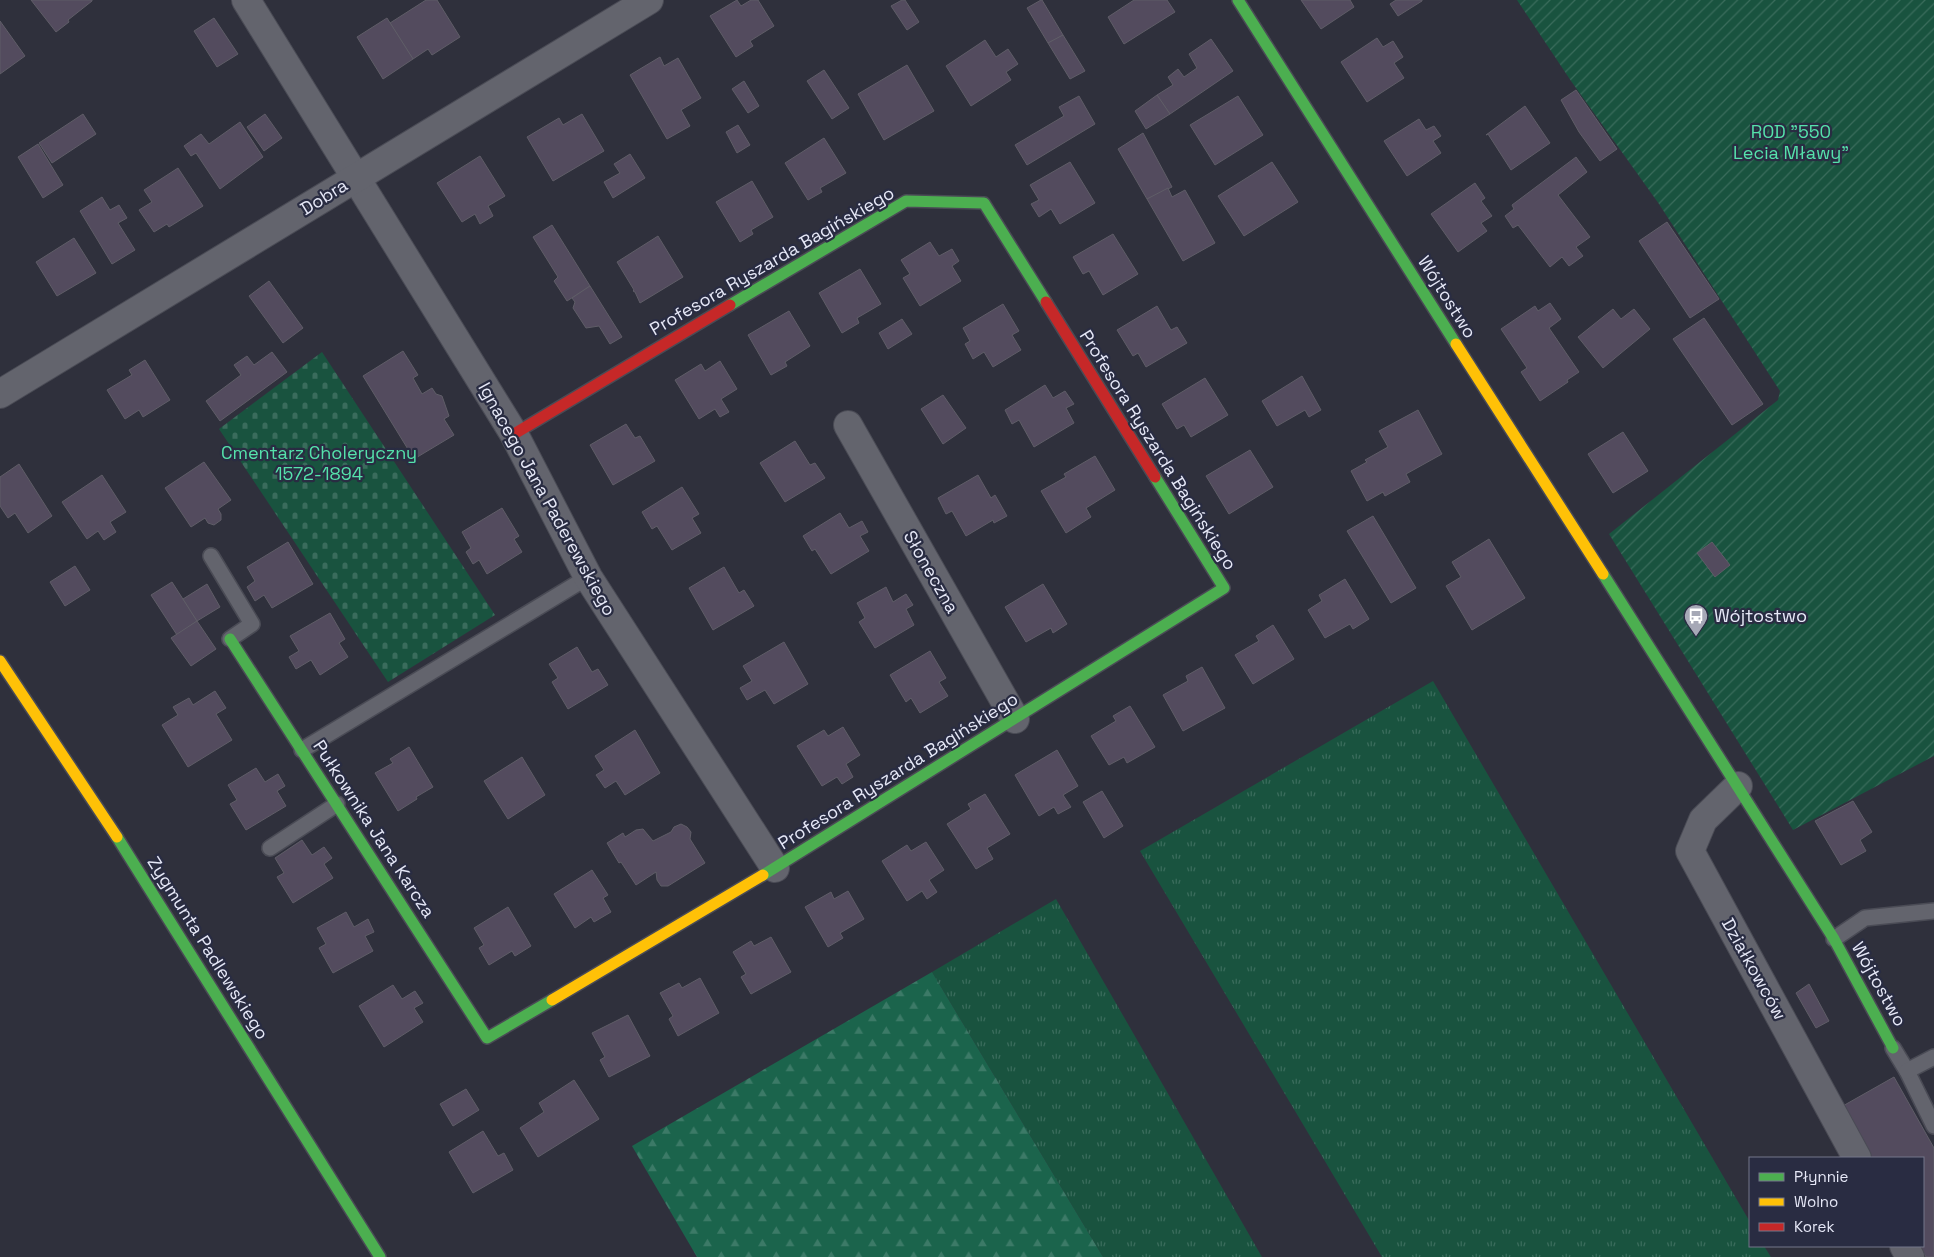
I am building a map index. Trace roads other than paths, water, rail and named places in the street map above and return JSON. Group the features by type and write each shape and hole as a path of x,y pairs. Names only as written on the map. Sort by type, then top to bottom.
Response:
{"street":[{"name":"Ignacego Jana Paderewskiego","path":"246,0 354,178 514,434 588,577 775,868"},
{"name":"Dobra","path":"0,394 649,0"},
{"name":"Wójtostwo","path":"1238,0 1834,939 1894,1048"},
{"name":"Profesora Ryszarda Bagińskiego","path":"487,1038 775,868 1224,588 984,203 906,201 514,434"},
{"name":"Słoneczna","path":"848,425 1015,719"},
{"name":"Pułkownika Jana Karcza","path":"230,639 487,1038"},
{"name":"Zygmunta Padlewskiego","path":"0,660 132,859 380,1257"},
{"name":"Działkowców","path":"1738,786 1704,820 1690,851 1856,1157"}],"lane":[{"path":"211,556 252,624 230,639"},
{"path":"302,750 588,577"},
{"path":"270,848 337,804"},
{"path":"1834,939 1865,918 1934,911"},
{"path":"1894,1048 1934,1126"},
{"path":"1907,1071 1934,1057"}],"place":[{"name":"Wójtostwo","path":"1696,637"}],"park label":[{"name":"ROD \"550 Lecia Mławy\"","path":"1791,142"},
{"name":"Cmentarz Choleryczny 1572-1894","path":"319,463"}]}
